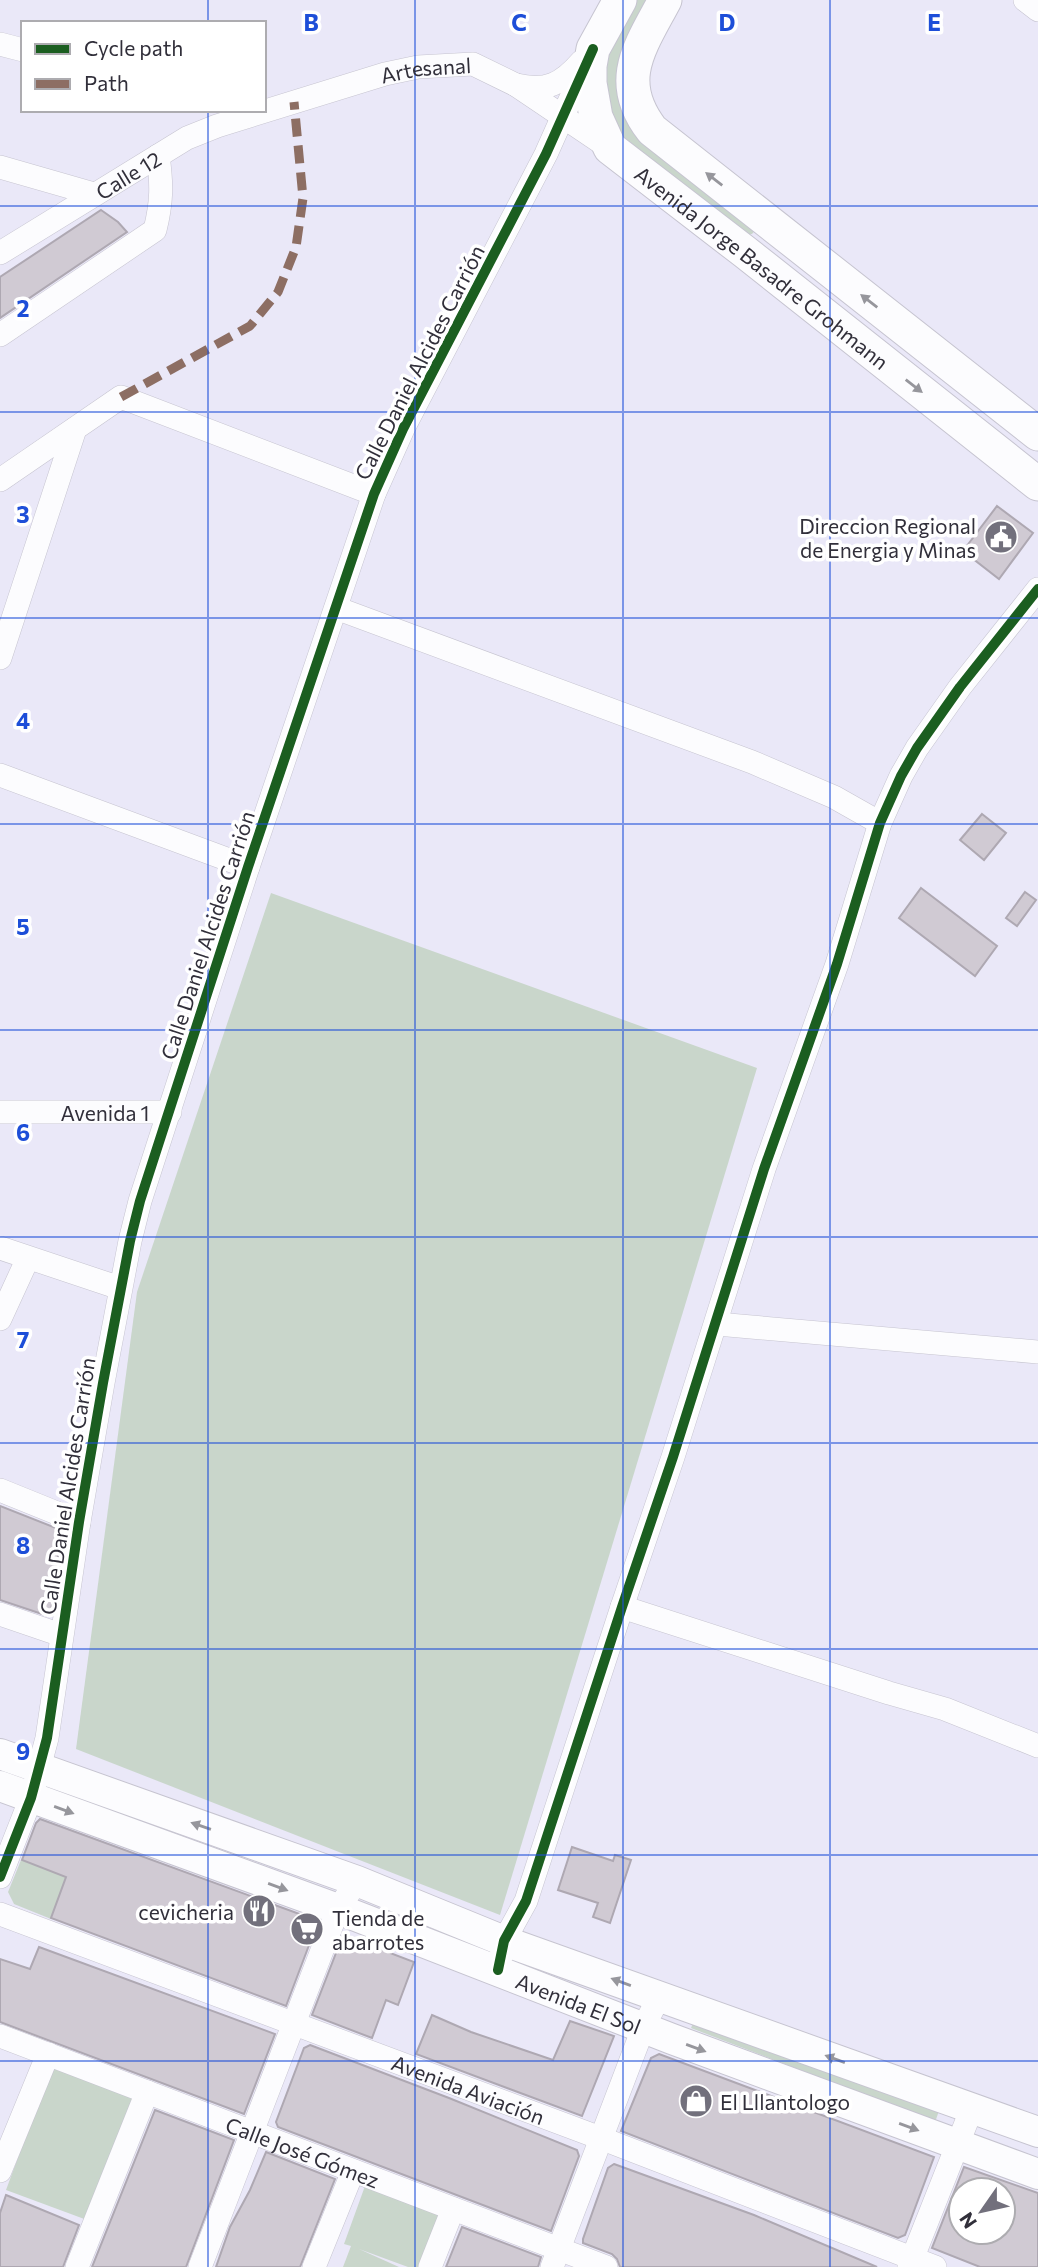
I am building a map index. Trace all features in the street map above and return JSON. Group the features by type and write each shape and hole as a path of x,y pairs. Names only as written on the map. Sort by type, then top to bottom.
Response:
{"highway":[{"name":"Avenida Jorge Basadre Grohmann","path":"620,0 593,50 590,75 596,117 610,148 1038,484"},
{"name":"Avenida Jorge Basadre Grohmann","path":"665,0 634,60 632,79 637,107 652,130 1038,434"},
{"path":"745,252 768,221"}],"main road":[{"name":"Avenida El Sol","path":"0,1754 357,1881 505,1941 1038,2132"},
{"name":"Avenida El Sol","path":"0,1786 338,1909 672,2039 1038,2174"}],"street":[{"path":"1025,0 1038,10"},
{"path":"0,44 21,49"},
{"path":"516,85 536,88 556,84 569,77 593,50"},
{"name":"Calle Daniel Alcides Carrión","path":"0,1877 32,1798 47,1738 79,1522 120,1288 140,1201 248,867 374,494 403,429 545,154 593,50"},
{"name":"Artesanal","path":"266,110 385,74 418,67 473,64 516,85 610,148"},
{"name":"Calle 12","path":"0,253 187,138 260,112"},
{"path":"545,154 568,143 581,141 610,148"},
{"path":"0,335 155,230 162,188 158,156"},
{"path":"0,167 94,194"},
{"path":"0,480 121,397 374,494"},
{"path":"0,658 75,429"},
{"path":"498,1970 505,1941 526,1900 716,1324 742,1234 837,964 880,823 917,748 960,687 1038,589"},
{"path":"336,608 752,762 834,797 880,823"},
{"path":"0,775 248,867"},
{"name":"Avenida 1","path":"0,1112 170,1112"},
{"path":"0,1248 120,1288"},
{"path":"0,1319 28,1258"},
{"path":"716,1324 1038,1352"},
{"path":"0,1490 79,1522"},
{"path":"622,1607 945,1709 1038,1746"},
{"path":"0,1614 61,1635"},
{"path":"200,2267 338,1909 357,1881"},
{"name":"Avenida Aviación","path":"0,1914 603,2139 911,2263 935,2267"},
{"path":"556,2258 644,2026 659,1997"},
{"name":"Calle José Gómez","path":"0,2036 453,2208 556,2258 606,2267"},
{"path":"0,2171 48,2054"},
{"path":"77,2267 147,2092"},
{"path":"911,2263 971,2108"},
{"path":"314,2267 354,2171"},
{"path":"430,2267 453,2208"}],"shaded area":[{"path":"632,0 654,0 620,70 757,228 752,234 741,235 632,149 617,127 609,108 604,64"},
{"path":"271,893 757,1068 500,1915 76,1749 137,1292"},
{"path":"21,1860 66,1877 51,1919 14,1904 8,1892"},
{"path":"696,2016 942,2103 935,2122 691,2028"},
{"path":"53,2063 138,2098 87,2220 6,2190"},
{"path":"365,2186 442,2214 423,2267 408,2267 359,2249 399,2267 343,2267 351,2246 344,2244"}],"building":[{"path":"101,210 127,232 0,318 0,277"},
{"path":"997,506 1033,533 999,579 963,551"},
{"path":"982,814 1006,833 984,860 960,840"},
{"path":"921,888 997,946 975,976 899,918"},
{"path":"1025,892 1036,900 1017,926 1006,918"},
{"path":"0,1506 61,1530 51,1612 48,1616 0,1600"},
{"path":"40,1819 316,1920 317,1924 286,2006 51,1918 66,1877 22,1860"},
{"path":"572,1847 613,1861 615,1855 631,1860 610,1923 593,1917 598,1903 558,1890"},
{"path":"343,1935 414,1962 398,2005 386,2000 372,2038 312,2015"},
{"path":"39,1947 275,2034 244,2114 0,2022 0,1959 30,1969"},
{"path":"432,2015 471,2032 553,2060 570,2021 614,2036 582,2116 416,2054"},
{"path":"310,2045 577,2150 579,2156 551,2231 278,2127 276,2122 304,2048"},
{"path":"659,2054 934,2157 905,2235 898,2238 621,2131 651,2058"},
{"path":"155,2110 234,2140 186,2267 92,2267"},
{"path":"266,2152 335,2179 300,2267 216,2267 230,2227"},
{"path":"614,2164 754,2215 877,2267 620,2267 612,2254 583,2243 608,2168"},
{"path":"964,2167 990,2176 960,2176"},
{"path":"1017,2186 1038,2193 1038,2267 980,2267 932,2248 947,2210 947,2246 1017,2246"},
{"path":"6,2195 79,2225 63,2267 0,2267 0,2213"},
{"path":"462,2227 541,2257 538,2267 446,2267"}],"marked path":[{"path":"121,397 250,326 278,292 296,247 303,198 294,102"}],"cycle path":[{"path":"0,1877 31,1798 47,1738 79,1522 130,1241 140,1201 248,867 374,494 403,429 546,154 593,49"},
{"path":"498,1970 504,1941 526,1901 673,1457 764,1169 837,964 880,823 917,748 960,687 1038,589"}],"place":[{"name":"Direccion Regional de Energia y Minas","path":"1001,537"},
{"name":"cevicheria","path":"259,1911"},
{"name":"Tienda de abarrotes","path":"307,1929"},
{"name":"El Lllantologo","path":"696,2101"}]}
